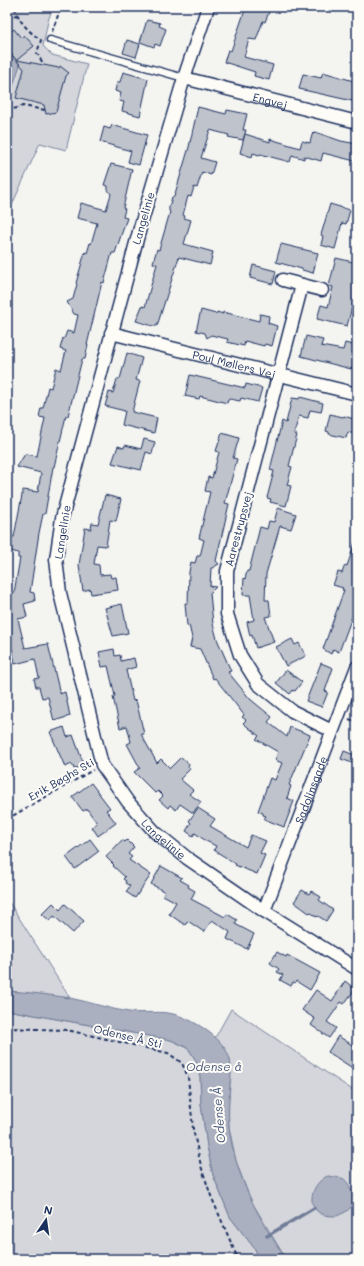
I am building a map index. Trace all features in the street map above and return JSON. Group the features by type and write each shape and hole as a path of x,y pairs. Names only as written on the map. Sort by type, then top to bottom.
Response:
{"street":[{"name":"Langelinie","path":"208,7 184,78 111,333 62,518 56,559 60,593 102,765 128,802 155,832 187,858 264,912 357,969"},
{"name":"Engvej","path":"184,78 357,122"},
{"path":"283,280 322,290"},
{"name":"Aarestrupsvej","path":"302,285 227,571 228,614 240,655 258,684 292,711 332,731"},
{"name":"Poul Møllers Vej","path":"111,333 357,394"},
{"name":"Sadolinsgade","path":"264,912 357,667"}],"lane":[{"path":"50,40 184,78"}],"path":[{"path":"15,7 17,15 30,32 41,40 36,53 44,65"},
{"path":"50,40 61,7"},
{"path":"7,17 17,15"},
{"path":"7,111 23,106 45,110"},
{"name":"Erik Bøghs Sti","path":"7,819 102,765"},
{"name":"Odense Å Sti","path":"7,1028 67,1030 168,1053 182,1063 188,1077 193,1129 201,1166 211,1196 238,1259"}],"shaded area":[{"path":"7,7 53,7 48,21 43,46 52,55 87,64 66,150 40,143 7,216"},
{"path":"7,899 70,998 7,991"},
{"path":"231,1009 357,1093 357,1259 286,1259 250,1199 236,1161 229,1127 228,1108 231,1070 230,1060 215,1038"},
{"path":"7,1010 171,1040 188,1048 195,1059 200,1075 201,1104 213,1175 230,1217 255,1249 259,1259 7,1259"}],"water":[{"path":"7,50 20,65 10,95 7,96"},
{"name":"Odense å","path":"7,991 70,998 129,1012 159,1012 177,1015 193,1022 209,1032 223,1045 231,1063 229,1127 237,1163 258,1213 286,1259 259,1259 255,1249 230,1217 213,1175 201,1104 200,1075 195,1059 188,1048 171,1040 7,1010"},
{"path":"328,1176 344,1179 349,1185 353,1197 350,1208 346,1212 337,1216 320,1213 313,1206 312,1195 316,1186 320,1181"}],"building":[{"path":"246,7 271,7 265,22 263,21 256,40 249,39 244,57 273,65 269,80 254,76 255,72 224,62 228,50 231,51"},
{"path":"147,20 160,23 159,26 166,29 160,46 155,44 154,47 140,42"},
{"path":"14,29 21,38 24,35 34,46 17,60 59,68 60,66 69,73 66,76 56,112 46,114 44,105 16,98 24,69 7,49 7,35"},
{"path":"127,40 140,44 136,57 123,53"},
{"path":"123,72 148,79 140,116 122,111 124,102 119,101 121,93 115,91 117,82 120,82"},
{"path":"323,72 357,82 357,102 299,89 303,74 321,78"},
{"path":"198,107 226,114 227,110 247,114 243,130 246,130 243,140 228,137 229,135 210,130 201,158 215,162 211,175 202,172 197,188 194,187 191,197 188,196 183,215 185,216 184,218 191,220 184,244 213,252 210,265 179,257 157,326 153,326 136,321 142,306 145,307 157,264 153,263 154,259 157,249 159,250 170,212 169,207 172,197 174,197 189,147"},
{"path":"112,125 147,135 139,165 128,162 131,151 100,142 104,127 110,129"},
{"path":"315,132 341,141 357,144 355,161 323,153 321,161 304,156 304,159 292,155 290,162 260,154 253,153 252,157 240,153 245,134 270,142 270,139 300,148 302,141 310,143 312,135"},
{"path":"111,164 132,169 123,208 125,209 123,217 127,218 115,253 112,253 104,283 102,282 85,359 82,359 68,416 66,416 53,467 45,514 43,514 39,533 30,592 34,593 35,601 24,604 27,617 18,619 25,648 48,644 60,694 65,692 70,716 54,721 48,697 42,698 39,687 36,687 34,679 39,678 35,659 15,664 12,648 9,649 7,642 7,595 14,593 20,558 18,558 18,553 7,550 7,536 14,537 23,490 38,492 41,473 17,467 25,454 37,456 45,418 39,417 41,408 43,408 48,387 51,388 56,368 61,370 66,351 60,349 63,338 64,339 67,331 74,333 78,315 74,314 67,302 73,299 85,252 87,253 90,243 91,244 97,223 77,218 81,203 106,210 111,194 108,190 108,186 104,185"},
{"path":"330,204 350,210 346,224 342,223 335,249 321,245 323,236 321,235"},
{"path":"281,244 318,253 313,273 276,262"},
{"path":"336,258 357,263 357,288 347,326 317,319 321,305 328,307 333,287 329,286"},
{"path":"253,265 276,271 273,284 250,278"},
{"path":"201,310 216,314 217,312 223,314 223,312 259,321 260,314 269,316 268,323 277,326 272,346 265,344 264,346 245,341 244,346 227,342 228,339 211,335 207,338 205,333 196,331"},
{"path":"306,336 323,340 321,346 343,350 345,343 356,346 354,358 357,359 355,369 301,356"},
{"path":"127,353 142,358 136,380 140,381 132,412 157,418 154,433 122,425 125,411 105,406 109,392 113,393 117,379 120,379"},
{"path":"190,375 245,388 246,384 262,388 258,402 241,398 240,401 230,399 227,403 200,396 199,399 185,396"},
{"path":"300,397 323,403 321,412 310,410 308,418 299,416 294,434 297,435 289,466 292,467 287,485 291,486 286,506 270,502 271,499 267,498 274,471 270,470 282,421 286,423 292,398 299,399"},
{"path":"330,414 357,420 357,435 348,432 346,438 329,434 329,432 326,431"},
{"path":"222,433 239,438 233,458 237,459 225,503 229,504 216,561 219,564 211,568 210,586 216,587 210,593 213,624 217,639 231,671 228,672 250,699 272,717 268,722 287,737 290,727 310,735 289,785 291,786 287,798 294,801 284,827 264,819 266,816 258,811 270,778 275,780 282,763 275,760 278,752 256,739 259,736 243,723 246,720 242,717 244,715 215,678 213,679 200,649 190,647 192,638 189,625 187,626 185,603 188,603 189,572 191,562 195,563 197,556 200,556 204,540 199,538 210,492 205,491 208,477 212,478 219,452 216,451"},
{"path":"144,439 155,442 152,454 146,452 141,470 112,463 118,446 124,448 125,445 141,449"},
{"path":"105,495 121,499 116,521 110,520 106,546 97,545 94,564 99,565 100,575 110,574 111,578 116,577 118,590 91,594 90,589 83,591 79,565 85,528 91,529 92,523 98,524"},
{"path":"278,508 296,514 291,529 280,526 266,574 265,600 269,600 271,616 265,617 274,642 256,648 252,635 250,636 247,622 254,620 250,595 243,595 244,578 245,579 247,571 249,571 260,527 267,529 269,521 274,522"},
{"path":"356,540 357,598 353,608 355,609 339,652 333,649 331,654 323,649 344,590 342,590 343,588 333,585 338,572 342,573 345,565 347,566"},
{"path":"122,604 128,633 113,636 105,608"},
{"path":"292,639 295,645 299,643 306,656 286,666 276,647"},
{"path":"114,649 115,656 120,655 121,661 134,658 136,667 126,670 133,701 136,700 144,734 141,734 157,763 161,759 170,768 181,757 189,764 188,766 190,769 180,779 193,790 189,794 201,802 193,813 180,804 176,810 170,805 168,808 159,800 163,796 158,791 155,793 134,772 140,768 127,744 131,742 127,726 120,728 108,666 102,667 99,652"},
{"path":"321,663 333,668 325,691 328,692 322,707 306,701"},
{"path":"286,670 302,682 295,691 293,690 290,694 276,683"},
{"path":"64,727 67,737 73,735 84,765 74,769 72,764 65,767 50,732"},
{"path":"344,751 357,756 355,764 341,759"},
{"path":"91,783 110,808 106,810 116,823 98,836 92,827 97,823 87,809 83,811 72,797"},
{"path":"198,808 215,819 210,826 246,847 251,835 266,841 260,853 265,855 257,874 235,865 236,864 214,850 216,846 195,833 193,836 186,831 191,823 189,821"},
{"path":"90,839 99,851 75,869 66,857"},
{"path":"122,840 125,842 127,840 134,847 128,854 132,857 129,860 151,875 135,898 126,892 130,886 125,883 126,881 123,879 125,877 106,857"},
{"path":"161,866 182,878 180,880 189,885 188,887 195,891 191,899 225,917 227,914 237,920 235,924 254,934 247,949 227,939 230,932 212,920 204,932 188,921 185,925 169,914 176,902 163,895 165,892 151,884"},
{"path":"302,890 309,894 311,891 321,897 319,900 333,910 326,921 310,912 309,913 294,902"},
{"path":"53,903 60,910 65,904 84,921 73,933 54,916 50,921 42,914"},
{"path":"277,952 286,957 287,955 320,973 310,990 296,981 295,983 293,982 291,986 280,980 283,975 277,972 279,969 270,963"},
{"path":"345,981 355,989 344,1004 341,1002 327,1022 336,1028 329,1038 311,1025 315,1019 302,1010 316,990 332,1001"},
{"path":"338,1036 357,1048 357,1064 354,1069 328,1052"}],"waterway":[{"path":"267,1236 314,1208"}],"water label":[{"name":"Odense Å","path":"218,1115"}]}
